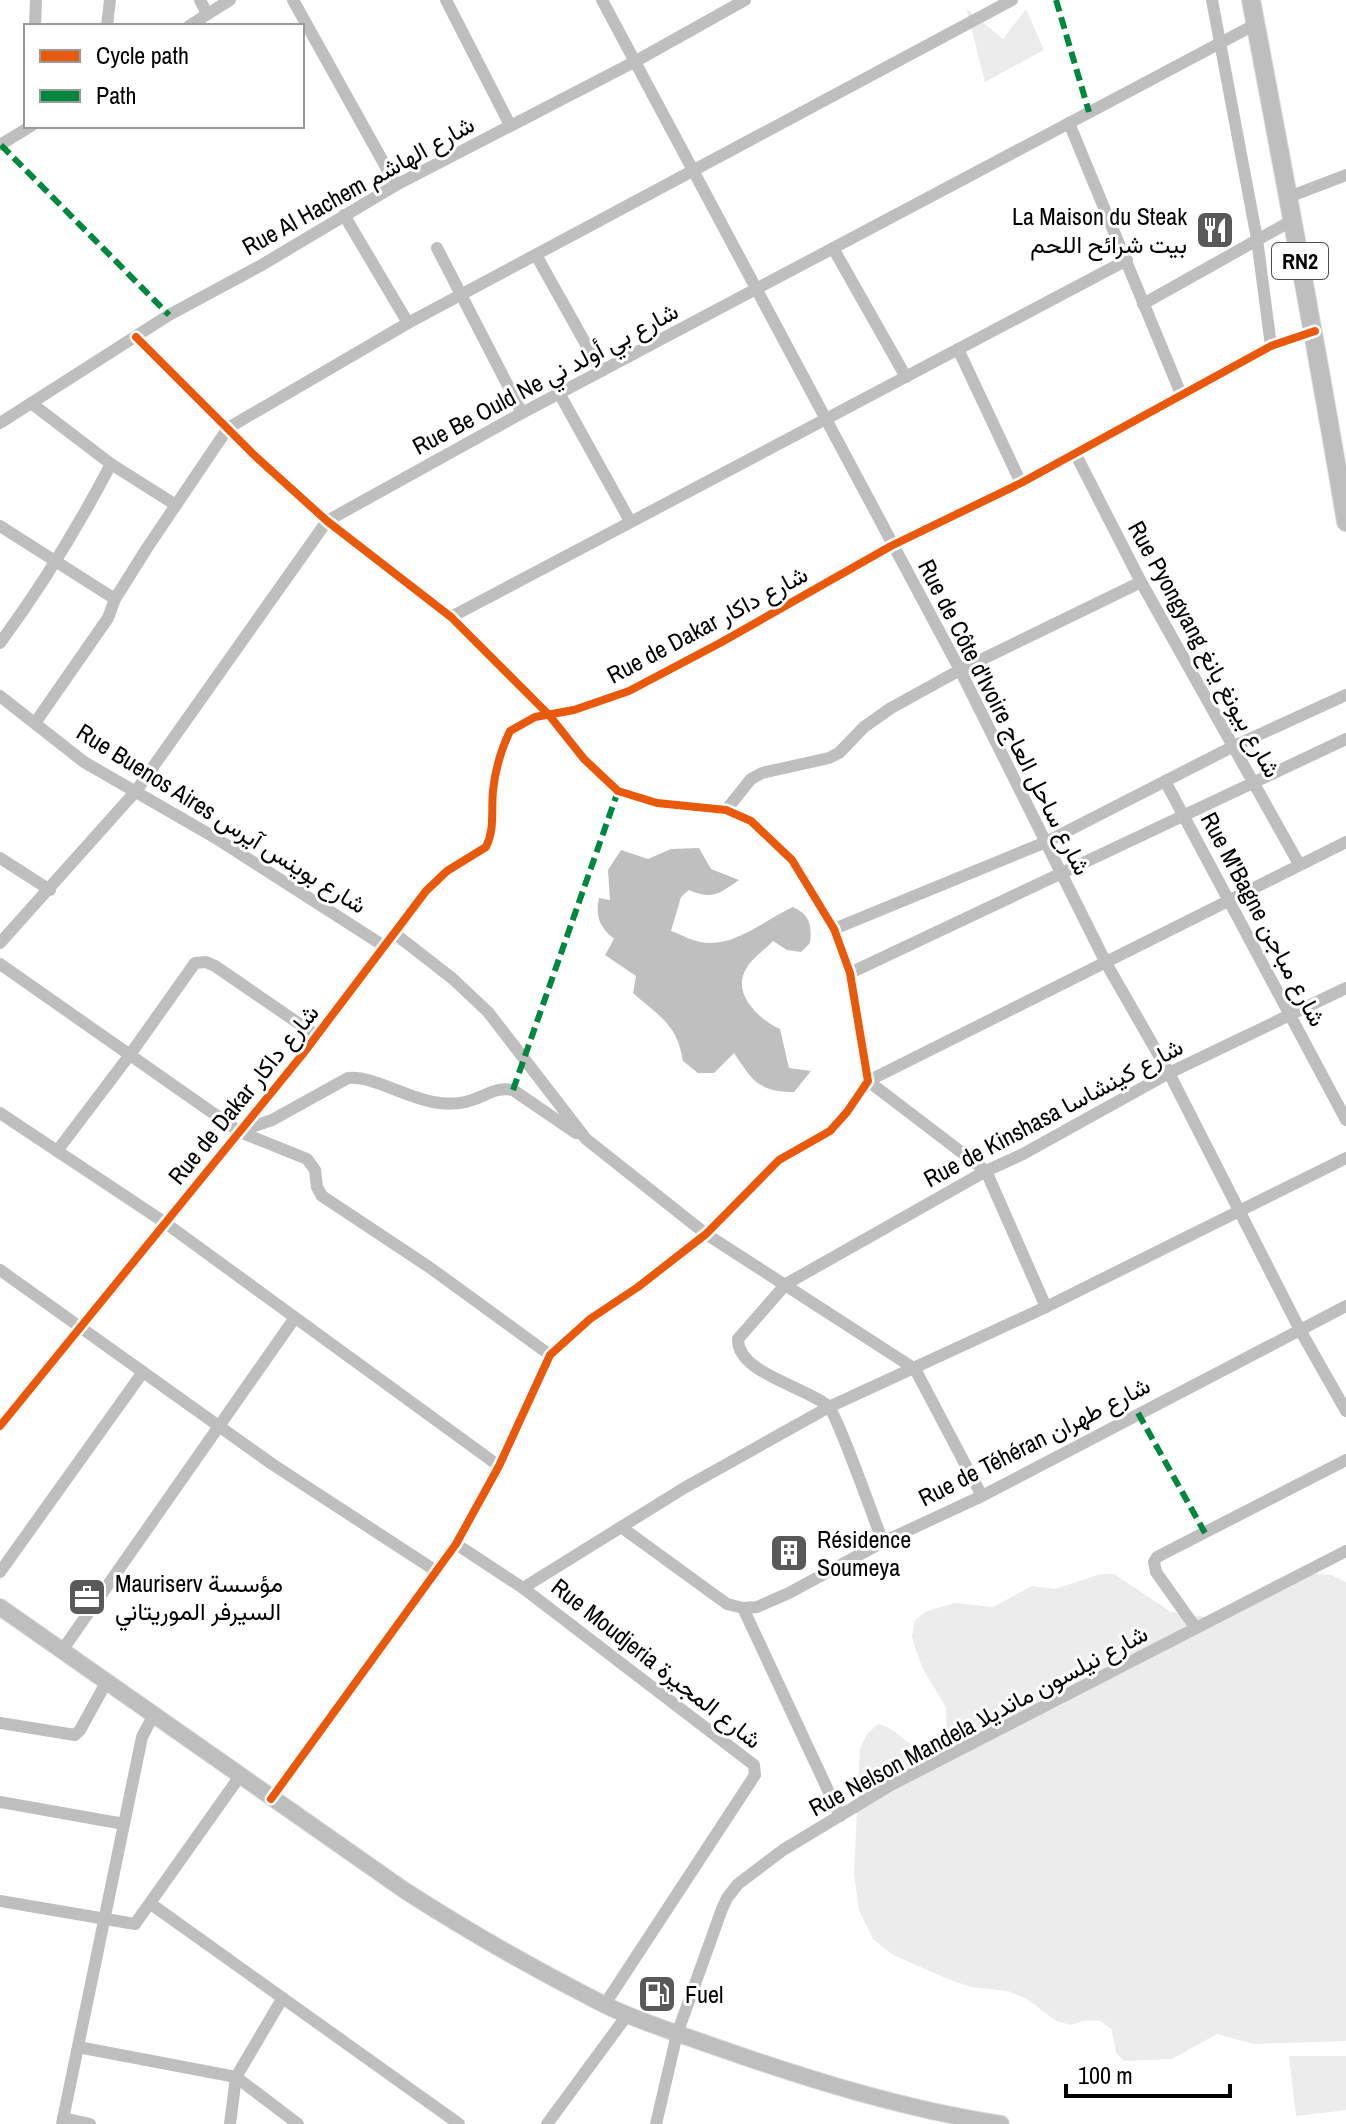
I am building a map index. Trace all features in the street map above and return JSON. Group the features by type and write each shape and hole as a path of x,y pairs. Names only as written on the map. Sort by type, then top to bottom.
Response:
{"highway":[{"name":"RN2","path":"1251,0 1286,198 1315,331 1346,522"}],"main road":[{"path":"0,1607 271,1799 469,1932 605,2004 677,2034 796,2074 881,2099 1001,2124"}],"street":[{"path":"35,24 36,0"},
{"path":"107,24 110,0"},
{"path":"200,0 207,14"},
{"path":"192,24 230,0"},
{"path":"293,0 396,185"},
{"path":"446,0 510,125"},
{"name":"Rue de Côte d'Ivoire شارع ساحل العاج","path":"602,0 758,289 891,546 960,670 1106,963 1169,1073 1300,1330 1346,1411"},
{"name":"Rue Al Hachem شارع الهاشم","path":"0,423 136,337 396,185 636,61 745,0"},
{"path":"35,723 108,618 115,599 228,428 408,323 1012,0"},
{"path":"1212,0 1257,239 1271,346"},
{"name":"Rue Be Ould Ne شارع بي أولد ني","path":"0,943 136,791 327,521 559,393 1256,24"},
{"path":"1069,123 1181,394"},
{"path":"0,145 28,128"},
{"path":"1286,198 1346,175"},
{"path":"344,215 408,323"},
{"path":"1143,304 1291,221"},
{"path":"437,248 522,413"},
{"path":"833,248 906,377"},
{"path":"536,255 601,371"},
{"path":"451,617 1127,260"},
{"name":"Rue de Dakar شارع داكار","path":"3,1418 240,1132 426,891 447,871 486,847 493,825 497,764 510,731 522,722 574,710 629,691 891,546 1021,483 1271,346 1315,331"},
{"path":"136,337 254,455 327,521 451,617 549,715 584,759 618,791 657,803 726,810 751,821 792,860 834,929 850,973 868,1081 986,1171 1046,1307"},
{"path":"958,349 1021,483"},
{"path":"559,393 630,521"},
{"path":"31,403 111,464 176,505"},
{"name":"Rue Pyongyang شارع بيونغ يانغ","path":"1075,453 1141,582 1299,864"},
{"path":"0,643 78,527 111,464"},
{"path":"0,526 115,599"},
{"path":"726,810 751,779 783,766 829,758 839,753 864,727 891,708 960,670 1141,582"},
{"path":"834,929 1046,842 1232,747 1346,695"},
{"name":"Rue Buenos Aires شارع بوينس آيرس","path":"0,696 84,762 214,837 384,946"},
{"path":"850,973 1346,739"},
{"name":"Rue M'Bagne شارع مباجن","path":"1165,781 1346,1120"},
{"path":"271,1799 456,1544 499,1466 550,1355 590,1319 638,1287 706,1234 779,1160 830,1131 840,1122 868,1081 1346,842"},
{"path":"0,858 50,890"},
{"path":"394,933 453,979 488,1012 586,1139"},
{"path":"57,1151 195,963 200,961 215,966 317,1036"},
{"path":"0,964 240,1132 307,1159 315,1170 317,1187 322,1196 429,1267 550,1355"},
{"name":"Rue de Kinshasa شارع كينشاسا","path":"829,1407 756,1367 739,1349 738,1339 786,1284 986,1171 1023,1154 1169,1073 1346,988"},
{"path":"240,1132 272,1120 348,1078 370,1080 412,1098 437,1103 462,1103 502,1088 513,1090 586,1139 706,1234 915,1369 982,1496"},
{"path":"0,1113 164,1222 499,1466"},
{"path":"0,1132 16,1125"},
{"path":"523,1588 684,1488 829,1407 1046,1307 1346,1158"},
{"path":"0,1270 272,1464 436,1571"},
{"name":"Rue de Téhéran شارع طهران","path":"743,1608 757,1607 789,1593 1346,1306"},
{"path":"61,1652 294,1319"},
{"path":"0,1572 143,1372"},
{"path":"829,1407 883,1542"},
{"path":"1195,1627 1156,1572 1154,1562 1157,1557 1346,1460"},
{"path":"621,1527 727,1604 743,1608 840,1816"},
{"name":"Rue Moudjeria شارع المجيرة","path":"456,1544 523,1588 754,1765 755,1775 605,2004"},
{"name":"Rue Nelson Mandela شارع نيلسون مانديلا","path":"656,2124 677,2034 727,1898 738,1884 783,1850 889,1786 1151,1654 1195,1627 1346,1551"},
{"path":"0,1723 75,1735 106,1683"},
{"path":"90,2124 63,2121 142,1737 153,1716"},
{"path":"0,1901 135,1924 240,1776"},
{"path":"0,1802 124,1824"},
{"path":"151,1904 459,2124"},
{"path":"230,2124 236,2077 282,1999"},
{"path":"547,2124 628,2014"},
{"path":"78,2047 236,2077 298,2124"}],"shaded area":[{"path":"966,8 1003,39 1026,9 1044,50 985,82"},
{"path":"699,848 711,869 739,880 710,895 689,890 681,897 671,931 700,942 724,941 748,932 793,907 809,921 810,943 801,952 787,950 773,941 752,961 742,978 742,988 750,1005 756,1013 780,1029 789,1068 811,1071 794,1092 772,1090 757,1083 734,1053 714,1073 698,1073 683,1061 676,1038 666,1022 633,993 636,976 605,955 614,939 600,921 599,898 610,900 608,870 621,850 648,859 671,849"},
{"path":"1101,1574 1114,1574 1171,1612 1214,1618 1312,1574 1331,1575 1346,1582 1346,2041 1254,2044 1217,2034 1172,2059 1124,2061 1116,2053 1112,2030 1101,2021 1087,2020 1071,2025 1056,2021 1027,1999 1008,1991 971,1987 948,1979 893,1955 873,1939 859,1910 854,1874 860,1748 867,1734 878,1724 888,1727 918,1748 936,1748 947,1741 946,1707 916,1651 912,1636 915,1620 927,1611 954,1603 993,1607 1032,1586 1055,1589"},
{"path":"1289,2056 1346,2056 1346,2110 1296,2116"}],"marked path":[{"path":"1056,0 1089,112"},
{"path":"1,145 169,315"},
{"path":"513,1090 618,791"},
{"path":"1138,1413 1205,1533"}],"cycle path":[{"path":"0,1426 302,1055 426,891 447,871 486,847 492,827 495,775 510,731 535,717 574,710 629,691 891,546 1021,483 1271,346 1315,331"},
{"path":"136,337 254,455 327,521 451,617 549,715 584,759 618,791 657,803 726,810 751,821 792,860 834,929 850,973 868,1081 830,1131 779,1160 706,1234 638,1287 590,1319 550,1355 499,1466 456,1544 271,1799"}],"place":[{"name":"La Maison du Steak بيت شرائح اللحم","path":"1215,230"},
{"name":"Résidence Soumeya","path":"789,1553"},
{"name":"Mauriserv مؤسسة السيرفر الموريتاني","path":"87,1597"},
{"name":"Fuel","path":"657,1994"}]}
